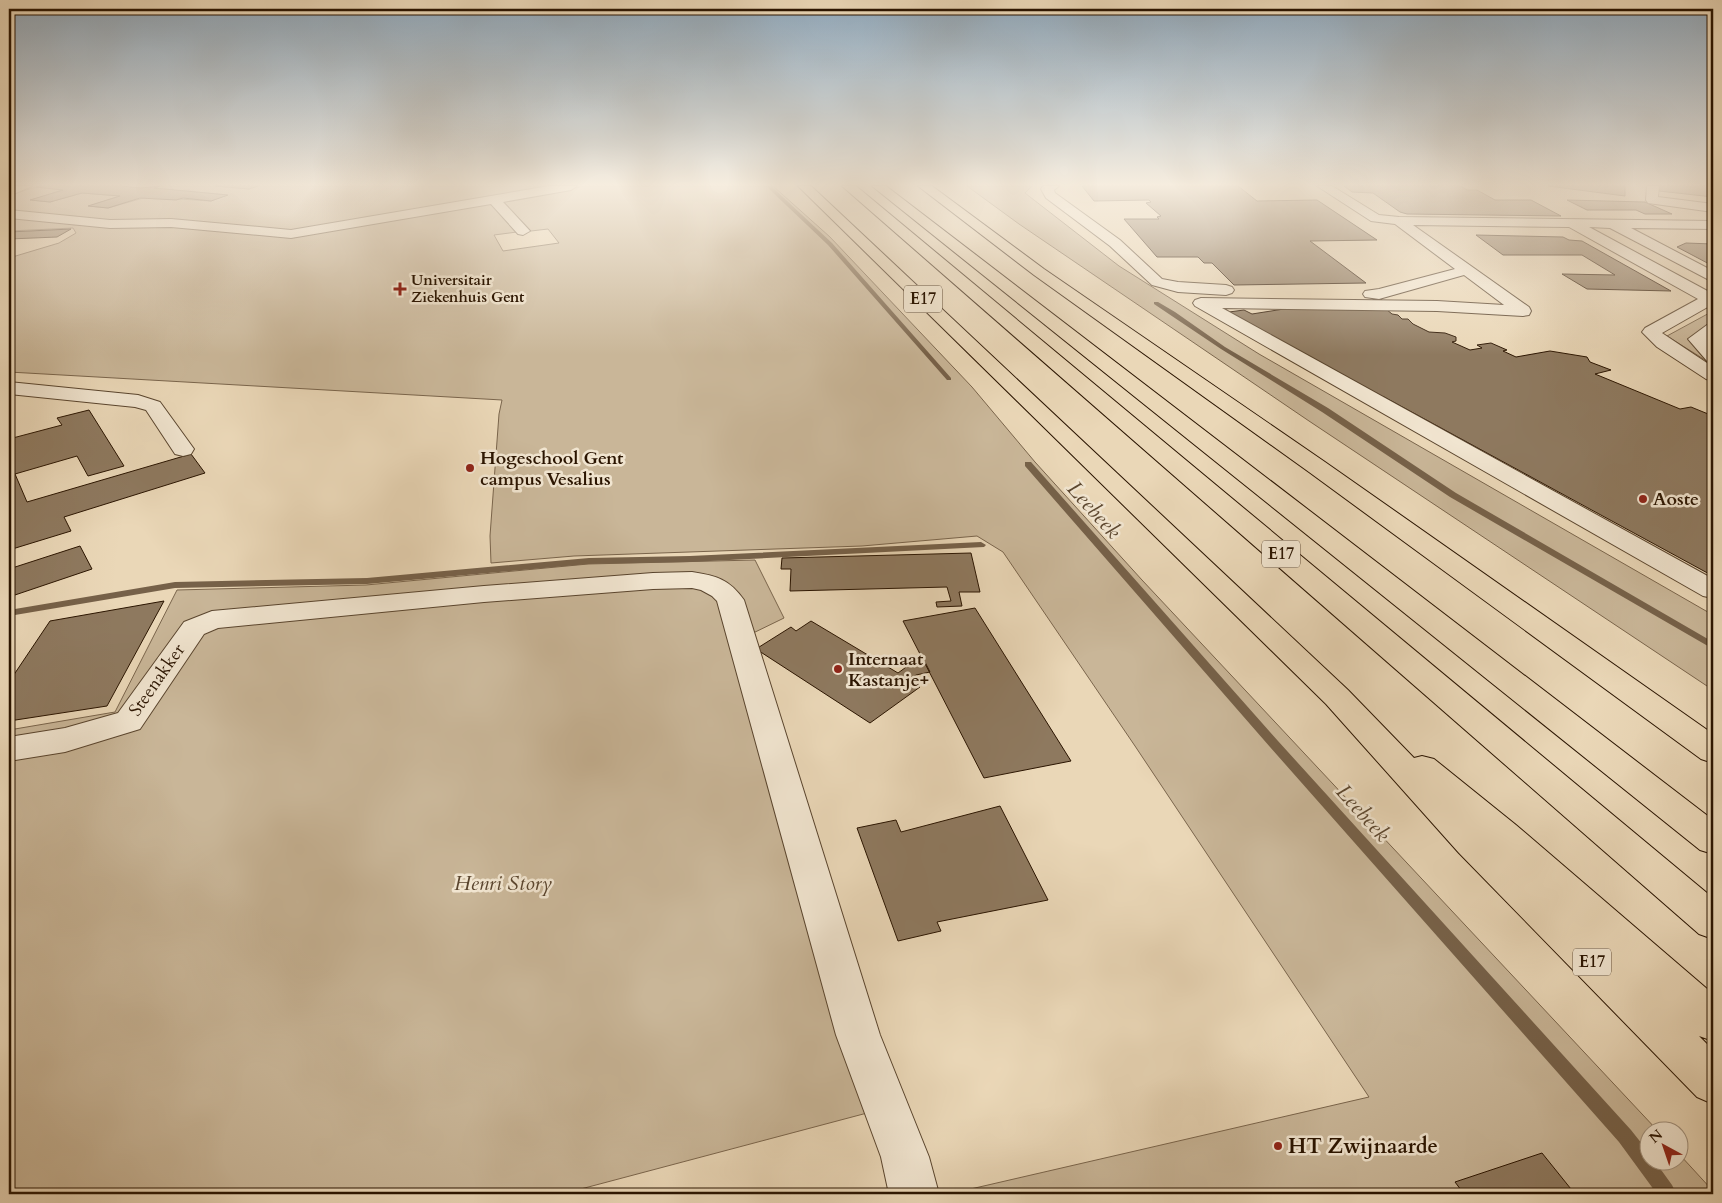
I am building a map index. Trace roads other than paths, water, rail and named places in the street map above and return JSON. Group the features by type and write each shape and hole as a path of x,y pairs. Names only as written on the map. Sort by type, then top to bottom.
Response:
{"highway":[{"name":"E17","path":"863,242 1337,696 1472,843 1713,1081"},
{"name":"E17","path":"914,242 1713,922"},
{"name":"E17","path":"950,242 1713,840"},
{"path":"999,242 1713,751"},
{"name":"E17","path":"1337,696 1503,835 1713,1021"}],"street":[{"path":"1113,242 1157,282 1178,288 1254,292 1379,294 1467,270"},
{"path":"1428,242 1523,311 1437,306 1202,303 1713,590"},
{"path":"1605,242 1710,299 1651,332 1663,343 1713,375"},
{"path":"1647,242 1713,278"},
{"path":"1713,329 1696,340 1713,357"},
{"path":"9,388 138,401 153,406 183,449"},
{"name":"Steenakker","path":"9,749 66,740 129,721 194,628 212,620 484,594 653,581 692,580 710,583 722,590 730,600 858,1035 904,1157 914,1194"}],"waterway":[{"name":"Leebeek","path":"828,242 949,379"},
{"name":"Leebeek","path":"1156,303 1223,348 1325,410 1453,495 1713,646"},
{"name":"Leebeek","path":"1028,464 1274,744 1625,1136 1666,1191"},
{"path":"9,613 175,585 367,581 589,561 690,559 981,545"}],"place":[{"name":"Universitair Ziekenhuis Gent","path":"400,289"},
{"name":"Hogeschool Gent campus Vesalius","path":"470,468"},
{"name":"Aoste","path":"1643,499"},
{"name":"Internaat Kastanje+","path":"838,669"},
{"name":"HT Zwijnaarde","path":"1278,1146"}],"park label":[{"name":"Henri Story","path":"503,883"}]}
